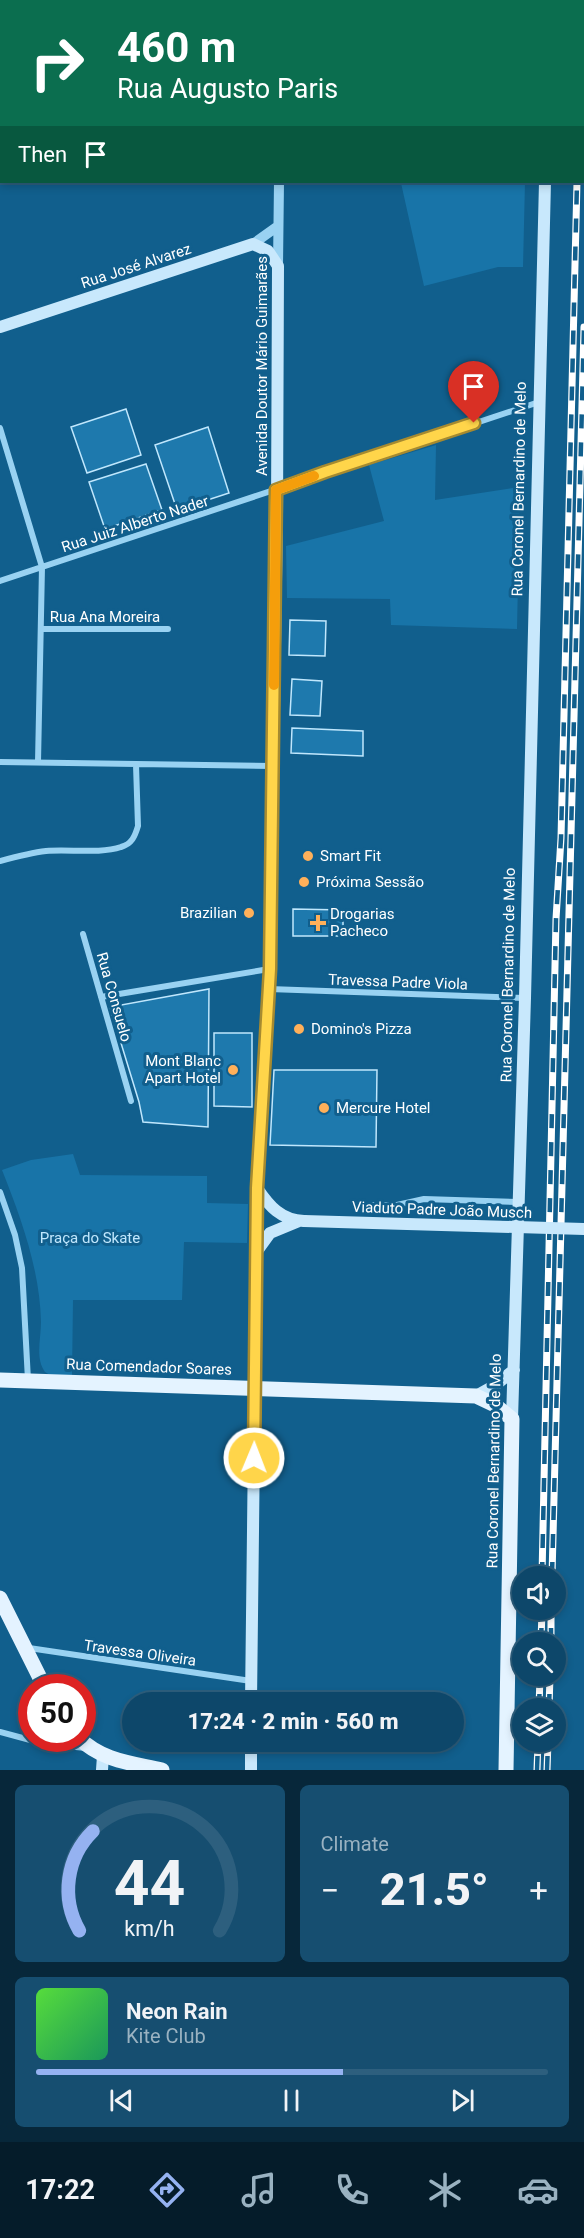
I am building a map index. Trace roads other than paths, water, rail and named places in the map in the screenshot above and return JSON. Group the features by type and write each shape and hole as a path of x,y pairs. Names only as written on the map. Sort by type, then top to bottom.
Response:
{"main road":[{"name":"Rua Coronel Bernardino de Melo","path":"507,1770 512,1419 545,183"},
{"path":"253,244 268,252 278,266"},
{"name":"Rua José Alvarez","path":"0,327 253,244"},
{"name":"Avenida Doutor Mário Guimarães","path":"251,1692 257,1188 270,969 278,266"},
{"name":"Viaduto Padre João Musch","path":"257,1188 279,1214 302,1221 584,1229"},
{"name":"Viaduto Padre João Musch","path":"256,1252 270,1233 302,1221"},
{"path":"477,1396 514,1370"},
{"name":"Rua Comendador Soares","path":"0,1380 477,1396 495,1405 512,1419"},
{"path":"0,1598 38,1674"},
{"path":"251,1752 251,1770"},
{"path":"93,1753 162,1770"}],"street":[{"name":"Avenida Doutor Mário Guimarães","path":"278,266 279,183"},
{"name":"Rua José Alvarez","path":"253,244 278,226"},
{"name":"Rua Juiz Alberto Nader","path":"0,581 538,402"},
{"path":"0,428 42,567 38,762"},
{"name":"Rua Ana Moreira","path":"41,629 168,629"},
{"path":"0,762 273,766"},
{"path":"0,861 46,851 110,849 129,844 138,826 136,765"},
{"name":"Rua Consuelo","path":"83,934 131,1101"},
{"path":"101,997 270,969"},
{"name":"Travessa Padre Viola","path":"269,989 525,998"},
{"path":"0,1192 15,1235 22,1268 28,1381"},
{"path":"366,1205 397,1205 424,1199 519,1202"},
{"name":"Travessa Oliveira","path":"25,1648 251,1681"},
{"path":"0,1732 93,1753"}],"railway":[{"path":"542,1566 556,919 561,838 577,183"},
{"path":"552,1566 584,327"},
{"path":"541,1632 542,1620"},
{"path":"551,1620 551,1632"},
{"path":"539,1698 540,1686"},
{"path":"549,1698 550,1686"},
{"path":"537,1770 538,1752"},
{"path":"547,1770 548,1752"}],"place":[{"name":"Smart Fit","path":"308,856"},
{"name":"Próxima Sessão","path":"304,882"},
{"name":"Brazilian","path":"249,913"},
{"name":"Drogarias Pacheco","path":"318,923"},
{"name":"Domino's Pizza","path":"299,1029"},
{"name":"Mont Blanc Apart Hotel","path":"233,1070"},
{"name":"Mercure Hotel","path":"324,1108"}],"park label":[{"name":"Praça do Skate","path":"90,1238"}]}
